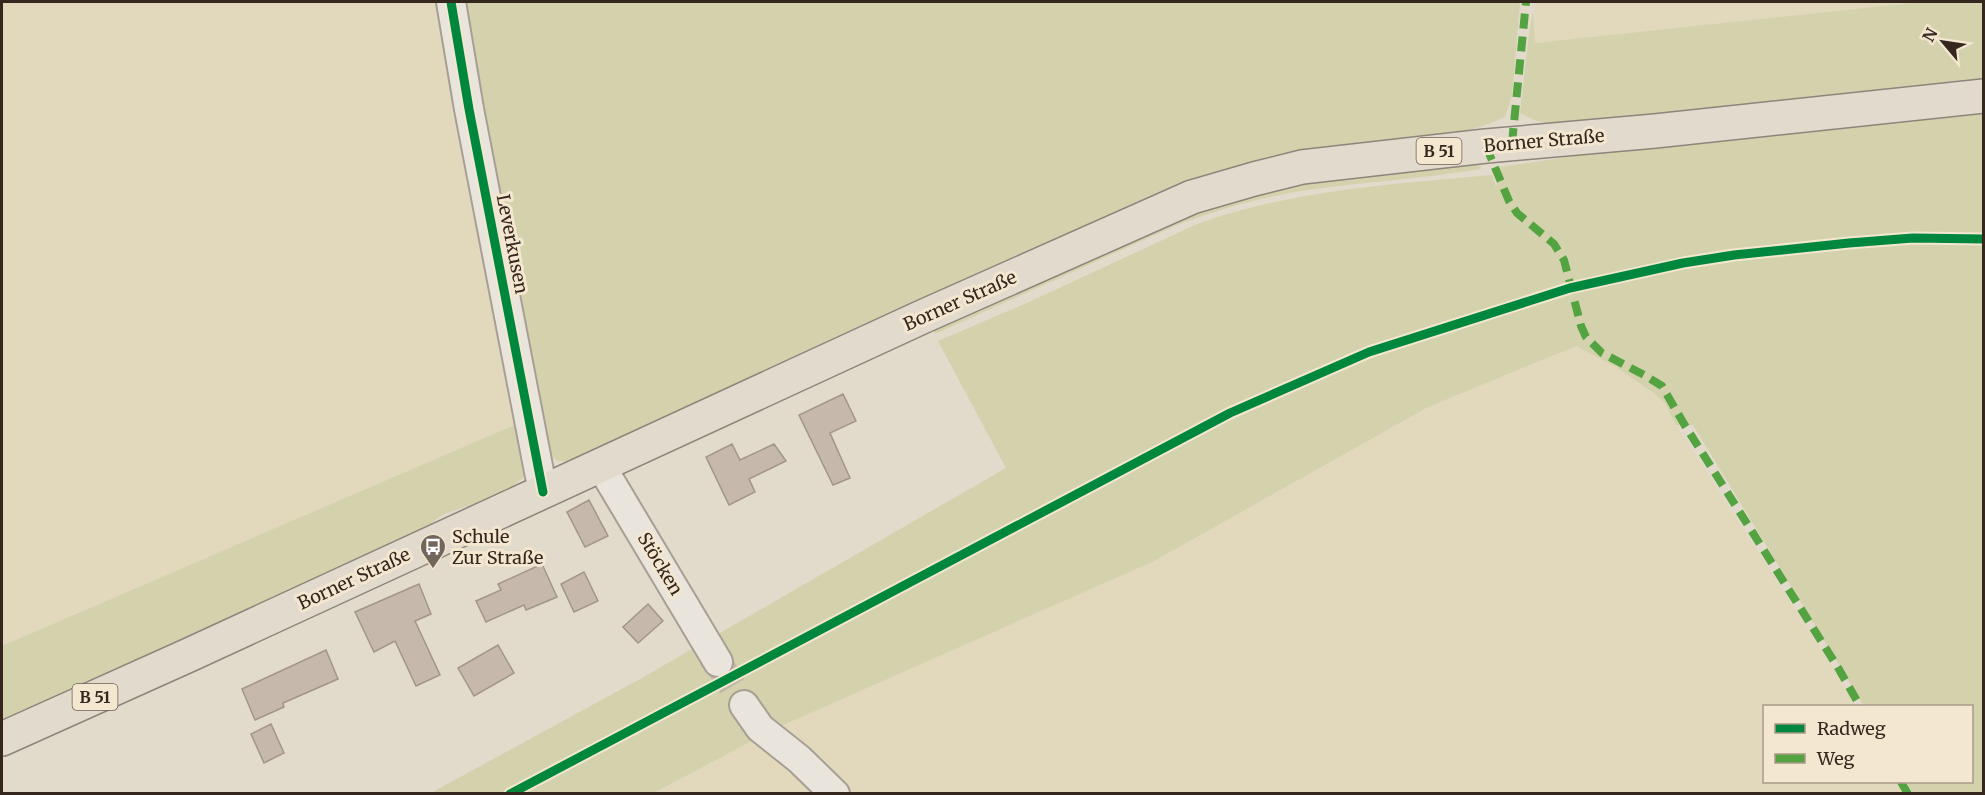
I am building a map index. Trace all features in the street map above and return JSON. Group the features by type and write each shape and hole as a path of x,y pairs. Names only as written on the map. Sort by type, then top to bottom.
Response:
{"main road":[{"name":"Borner Straße","path":"2,739 922,317 1192,197 1302,168 1486,146 1983,96"}],"street":[{"name":"Leverkusen","path":"451,2 469,110 543,492"},
{"name":"Stöcken","path":"601,466 718,663"},
{"path":"744,705 766,733 799,759 835,794"}],"shaded area":[{"path":"2,2 444,2 517,424 2,646"},
{"path":"460,2 1520,2 1512,96 1505,117 1478,128 1418,141 1262,160 1220,170 1178,184 572,461 558,461 546,451"},
{"path":"1535,2 1921,2 1534,43"},
{"path":"1921,2 1983,2 1983,80 1552,125 1520,113 1533,11 1535,43"},
{"path":"1983,112 1983,793 1913,793 1907,783 1973,783 1973,705 1863,705 1693,425 1676,425 1665,403 1652,392 1616,367 1576,346 1428,407 1154,561 772,730 654,793 429,794 642,678 1006,468 938,341 1029,302 1195,225 1231,213 1304,196 1417,182 1492,175 1496,187 1500,167 1582,155"},
{"path":"1475,163 1481,167 1480,169 1301,191 1222,209 1177,225 935,334 933,328 1174,219 1300,183"},
{"path":"1576,346 1616,367 1665,403 1676,425 1833,668 1854,705 1763,705 1763,783 1898,783 1904,793 841,793 772,730 1154,561 1428,407"},
{"path":"517,424 529,469 510,488 482,501 444,514 429,528 2,723 2,646"},
{"path":"759,736 824,794 655,794"}],"building":[{"path":"843,394 856,421 830,433 850,478 833,485 799,415"},
{"path":"732,444 740,460 774,444 786,461 749,479 755,492 729,505 706,457"},
{"path":"589,500 608,536 585,547 567,512"},
{"path":"542,564 557,597 526,610 524,605 486,622 476,601 501,590 498,584"},
{"path":"584,572 598,601 574,612 561,584"},
{"path":"419,584 431,614 415,621 440,675 416,686 395,641 374,652 355,612"},
{"path":"648,604 663,621 638,643 623,627"},
{"path":"498,645 514,673 474,696 458,668"},
{"path":"326,650 338,679 283,703 284,707 255,720 242,689"},
{"path":"271,724 284,753 264,763 251,734"}],"tunnel":[{"path":"718,662 744,705"}],"marked path":[{"path":"1512,143 1526,2"},
{"path":"1486,146 1509,201 1517,213 1554,244 1564,260 1586,337 1602,353 1662,386 1859,705"},
{"path":"1902,783 1908,794"}],"cycle path":[{"path":"451,2 469,109 543,492"},
{"path":"510,794 1230,413 1369,352 1570,288 1683,263 1734,255 1849,243 1913,238 1984,239"}],"place":[{"name":"Schule Zur Straße","path":"433,570"}]}
